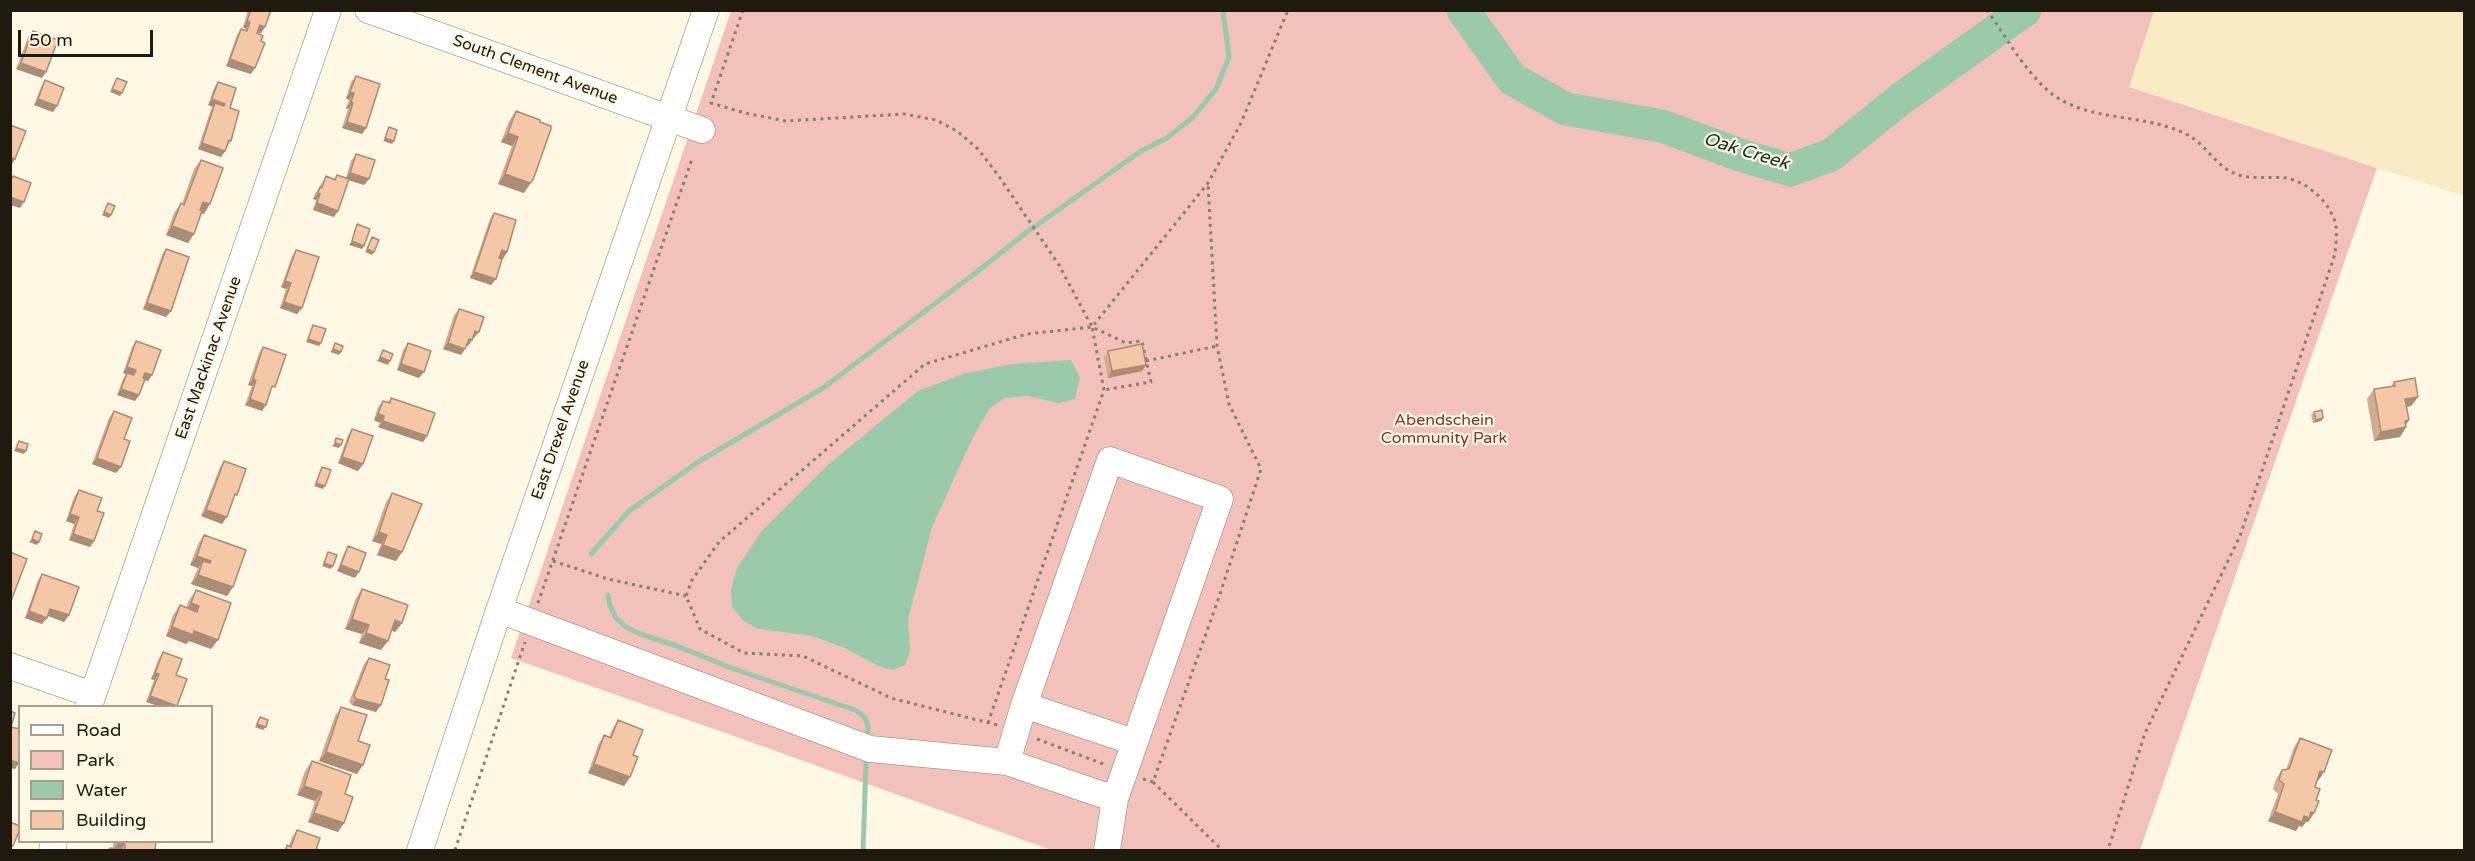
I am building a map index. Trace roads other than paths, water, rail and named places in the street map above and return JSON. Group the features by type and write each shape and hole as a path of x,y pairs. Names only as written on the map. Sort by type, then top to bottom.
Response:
{"street":[{"name":"East Mackinac Avenue","path":"91,701 328,10"},
{"name":"South Clement Avenue","path":"368,10 702,130"},
{"name":"East Drexel Avenue","path":"420,850 499,610 706,10"},
{"path":"1007,762 1024,705 1110,460 1220,499 1115,799 1107,850"},
{"path":"499,610 870,749 1007,762 1115,799"},
{"path":"10,666 91,701"},
{"path":"1024,705 1134,742"}],"water":[{"path":"1071,360 1080,378 1075,399 1059,403 1028,396 1004,398 989,409 973,437 932,527 908,619 910,652 905,665 893,670 878,666 845,648 812,636 759,629 742,620 732,606 731,590 737,568 761,532 829,464 918,391 963,374 1012,364"}],"waterway":[{"path":"591,554 629,511 698,462 823,388 1027,232 1141,151 1167,138 1193,117 1216,89 1229,57 1223,10"},
{"name":"Oak Creek","path":"1463,10 1512,79 1566,109 1662,126 1740,155 1790,170 1831,155 1902,98 2025,10"},
{"path":"608,595 616,618 626,627 734,669 855,710 865,719 868,731"},
{"path":"863,850 866,763"}],"park label":[{"name":"Abendschein Community Park","path":"1444,430"}]}
